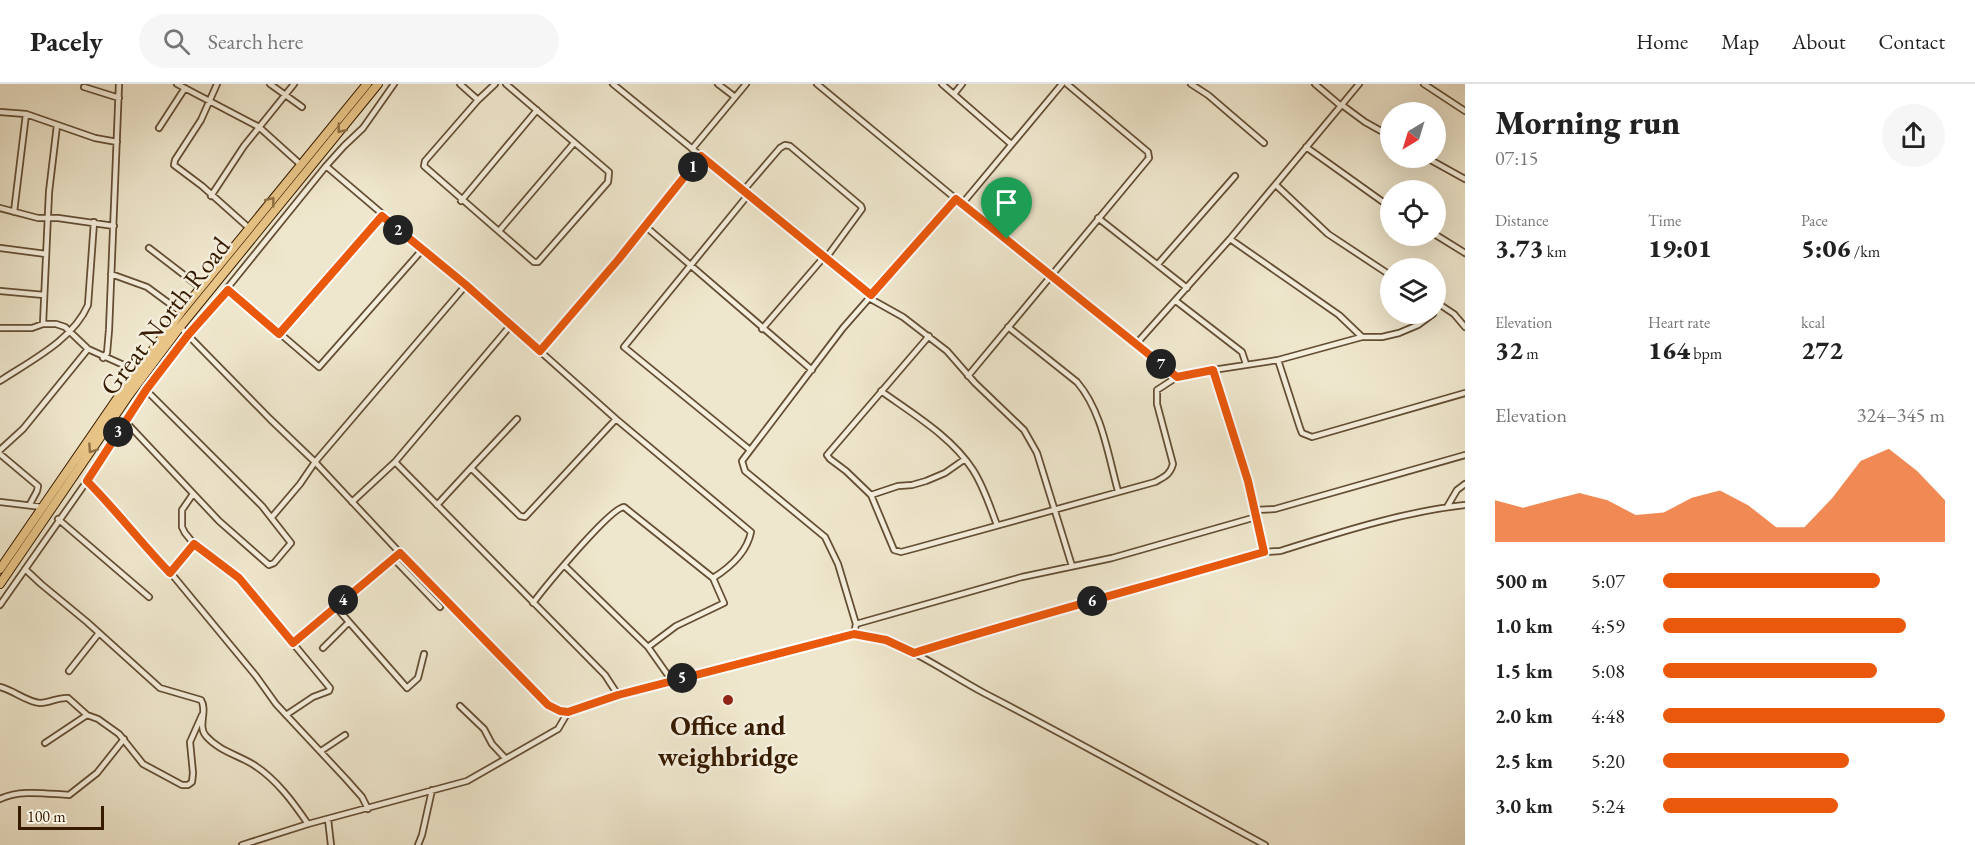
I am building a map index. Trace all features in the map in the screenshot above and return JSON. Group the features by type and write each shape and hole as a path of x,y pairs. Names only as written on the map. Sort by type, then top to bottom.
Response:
{"main road":[{"name":"Great North Road","path":"0,569 137,371 181,312 367,84"},
{"name":"Great North Road","path":"0,584 129,394 180,327 378,84"}],"street":[{"path":"104,358 107,353 114,226 119,84"},
{"path":"177,84 259,127 300,164"},
{"path":"217,84 201,120 174,165 249,228"},
{"path":"270,84 302,106"},
{"path":"211,196 244,146 294,84"},
{"path":"0,605 58,519 87,481 146,390 326,166 363,128 394,84"},
{"path":"460,84 478,100"},
{"path":"495,84 478,100 424,163 424,168 534,262 538,262 608,182 609,172 506,84"},
{"path":"613,84 870,297 903,317 947,351 968,376 1029,436 1037,453 1072,566"},
{"path":"718,84 735,97"},
{"path":"692,149 746,84"},
{"path":"817,84 1177,377"},
{"path":"942,84 1011,144"},
{"path":"954,94 962,84"},
{"path":"962,204 1062,84"},
{"path":"968,376 1148,160 1149,155 1067,84"},
{"path":"1191,84 1264,143"},
{"path":"1315,84 1323,86 1341,105 1380,130"},
{"path":"1137,344 1230,239 1359,84"},
{"path":"1424,84 1465,111"},
{"path":"84,87 119,98"},
{"path":"159,128 185,88"},
{"path":"461,201 537,110"},
{"path":"0,112 26,114 95,138 117,142"},
{"path":"14,212 26,114"},
{"path":"43,324 49,192 57,125"},
{"path":"499,231 574,143"},
{"path":"750,450 624,347 691,267 780,148 785,145 790,146 862,209 825,258 762,329"},
{"path":"1306,147 1380,200"},
{"path":"540,351 701,156"},
{"path":"326,166 382,216 466,285 616,419 751,532 742,552 732,564 713,578"},
{"path":"1445,168 1465,179"},
{"path":"1158,264 1235,176"},
{"path":"1276,185 1328,234 1380,268"},
{"path":"854,634 856,624 838,564 825,537 745,471 741,466 742,461 843,328 956,199"},
{"path":"0,208 48,218 114,226"},
{"path":"279,334 382,216"},
{"path":"1098,218 1188,288"},
{"path":"0,381 69,331 83,316 88,305 94,222"},
{"path":"645,226 812,370"},
{"path":"1230,239 1339,315 1362,337"},
{"path":"1446,241 1465,253"},
{"path":"0,248 46,254"},
{"path":"149,248 201,288"},
{"path":"228,290 319,367 422,249"},
{"path":"111,274 147,287 181,312"},
{"path":"272,517 315,462 466,285"},
{"path":"0,291 44,295"},
{"path":"1176,301 1242,352 1246,364"},
{"path":"1446,309 1454,314 1465,327"},
{"path":"0,328 32,328 43,324 57,324 65,327 88,349 137,371"},
{"path":"928,336 827,455 871,495 891,547 897,552 1155,482 1166,477 1173,464 1156,395 1157,390 1177,377 1278,360 1362,337 1382,337 1399,333 1420,324"},
{"path":"352,502 395,462 510,326"},
{"path":"180,327 315,462 548,705 560,711 568,712 618,695 854,634 886,640 914,653 1265,845"},
{"path":"1008,327 1084,389 1095,411 1118,491"},
{"path":"0,450 23,429 88,349"},
{"path":"1278,360 1300,428 1302,432 1312,437 1465,393"},
{"path":"1213,370 1248,481 1264,552"},
{"path":"125,421 219,521 258,557 270,565 291,543 272,517 146,390"},
{"path":"881,392 907,408 965,459 981,484 997,525"},
{"path":"437,505 517,419"},
{"path":"471,468 523,518 616,419"},
{"path":"0,454 38,486 38,491 30,504"},
{"path":"1254,510 1296,503 1465,455"},
{"path":"871,495 898,486 926,481 945,473 965,459"},
{"path":"395,462 605,675 618,695"},
{"path":"87,481 170,573 256,675 276,704 321,751 362,798 368,809"},
{"path":"1447,507 1457,490 1465,484"},
{"path":"193,494 183,506 182,527 194,544 239,578 330,690 313,697 286,715"},
{"path":"0,500 42,507"},
{"path":"914,653 1033,616 1264,552 1280,551 1376,522 1434,508 1465,505"},
{"path":"533,603 564,565 621,507 713,578 724,603 676,626 648,647"},
{"path":"856,624 1022,577 1112,558 1256,517"},
{"path":"58,519 132,580 149,597"},
{"path":"170,573 194,544"},
{"path":"293,643 400,553"},
{"path":"393,558 440,607"},
{"path":"564,565 648,647 672,681"},
{"path":"25,568 160,688 201,700 204,706 203,731 205,735 221,749 254,765 263,772 291,800 309,824"},
{"path":"428,595 434,588"},
{"path":"335,606 407,688 418,678 424,654"},
{"path":"323,648 349,622"},
{"path":"69,671 99,633"},
{"path":"0,687 36,702 51,702 60,698 68,698 87,715 98,719 124,739 150,769 182,785 192,782 190,738 204,711"},
{"path":"460,706 484,729 492,744 505,758"},
{"path":"242,845 309,824 467,781 558,729 568,712"},
{"path":"45,743 87,715"},
{"path":"321,751 345,735"},
{"path":"0,799 6,796 45,793 69,795 97,773 124,739"},
{"path":"418,845 432,790"},
{"path":"328,819 331,845"}],"place":[{"name":"Office and weighbridge","path":"728,700"}],"route":[{"path":"701,156 871,295 956,199 1007,239 1177,377 1213,370 1248,481 1264,552 1033,616 914,653 886,640 854,634 618,695 568,712 548,705 400,553 293,643 239,578 194,544 170,573 87,481 146,390 188,335 228,290 279,334 382,216 466,285 540,351 618,260 701,156"}]}
